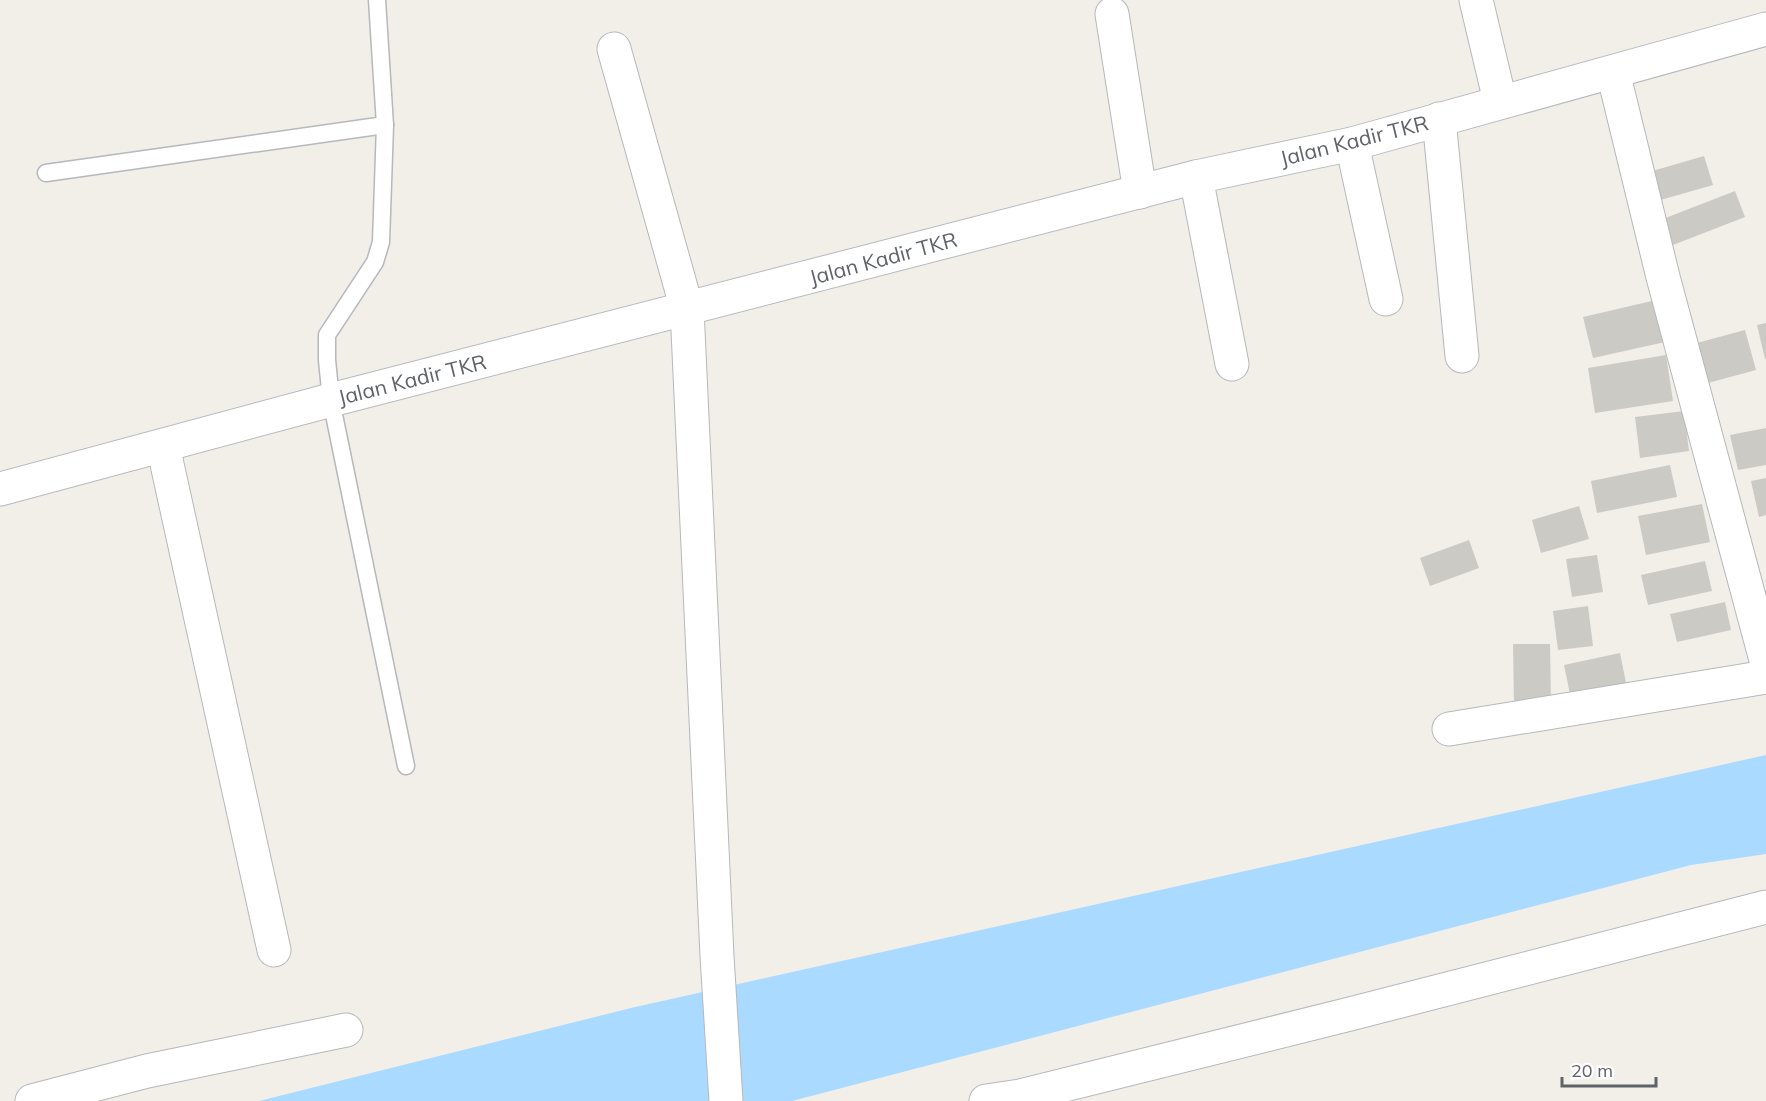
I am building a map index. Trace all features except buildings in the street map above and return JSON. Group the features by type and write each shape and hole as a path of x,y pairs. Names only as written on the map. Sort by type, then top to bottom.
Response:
{"street":[{"path":"1476,0 1500,101"},
{"path":"1112,14 1140,192"},
{"name":"Jalan Kadir TKR","path":"0,489 331,400 1196,177 1352,144 1500,101 1766,29"},
{"path":"614,49 687,309 717,956 726,1101"},
{"path":"1612,72 1663,277 1766,660"},
{"path":"1439,118 1462,356"},
{"path":"1352,144 1386,299"},
{"path":"1196,177 1232,364"},
{"path":"163,446 274,950"},
{"path":"1449,729 1766,677"},
{"path":"986,1101 1021,1098 1766,907"},
{"path":"32,1101 147,1071 346,1030"}],"lane":[{"path":"377,0 385,125 381,242 375,262 327,335 327,360 331,400 406,766"},
{"path":"46,173 385,125"}],"water":[{"path":"1766,755 1766,854 1691,865 792,1101 259,1101 631,1008"}]}
